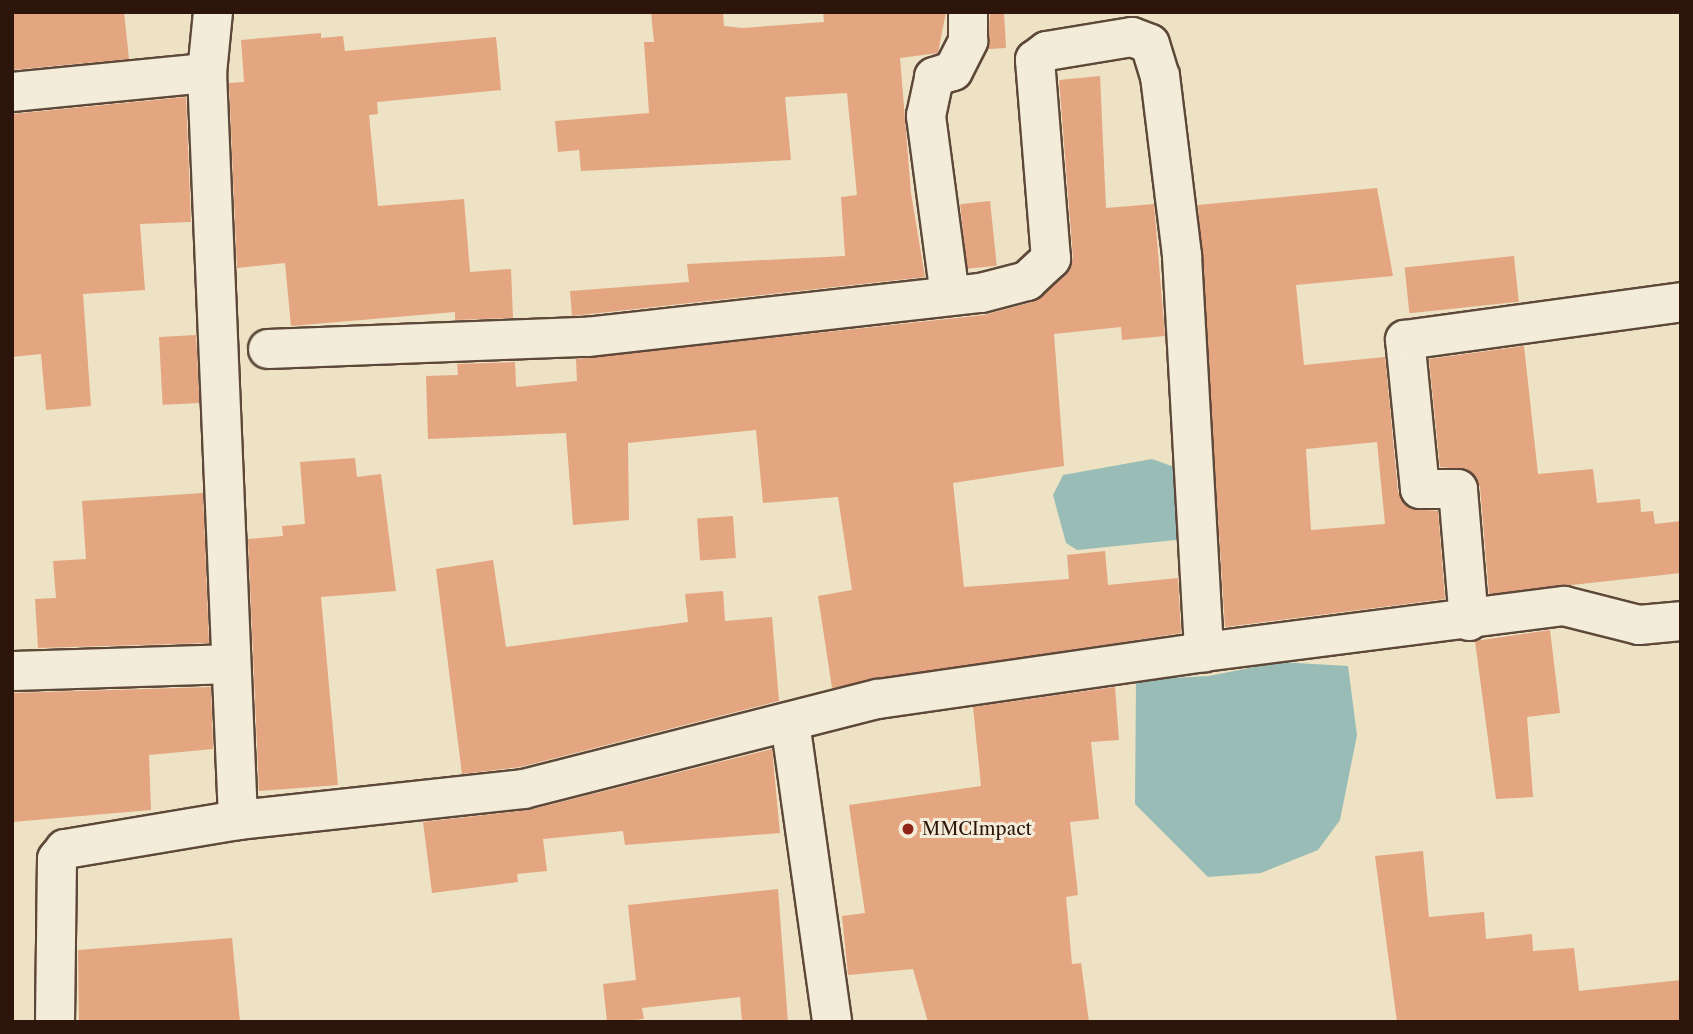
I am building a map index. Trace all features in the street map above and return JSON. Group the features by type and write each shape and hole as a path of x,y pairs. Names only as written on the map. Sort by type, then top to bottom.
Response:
{"street":[{"path":"213,12 207,73 238,820"},
{"path":"950,296 927,104 934,77 953,71 968,41 968,12"},
{"path":"268,349 587,337 950,296 1027,281 1051,260 1035,60 1047,51 1114,38 1150,44 1160,76 1182,256 1203,652"},
{"path":"12,92 207,73"},
{"path":"1469,621 1458,489 1420,489 1405,340 1681,302"},
{"path":"55,1022 57,859 65,849 238,820 524,789 878,699 1203,652 1469,621 1564,606 1639,625 1681,621"},
{"path":"12,671 230,664"},
{"path":"790,722 832,1022"}],"water":[{"path":"1152,459 1180,469 1186,539 1077,550 1066,543 1053,495 1063,475"},
{"path":"1279,662 1348,666 1357,735 1340,820 1318,850 1261,873 1208,877 1135,804 1136,680 1209,676"}],"building":[{"path":"12,12 124,12 129,59 12,70"},
{"path":"651,12 723,12 724,26 742,28 824,22 823,12 946,12 938,53 900,58 911,193 925,277 572,316 570,291 689,282 687,264 845,256 841,197 857,195 847,93 785,97 791,160 581,171 579,150 558,152 555,121 649,113 644,42 654,42"},
{"path":"990,12 1004,12 1006,48 988,49"},
{"path":"321,33 321,38 343,36 345,51 496,37 501,90 377,102 378,114 369,115 378,206 464,199 470,272 511,269 513,318 455,320 455,312 291,326 285,263 237,268 229,83 244,82 241,40"},
{"path":"1100,76 1106,208 1154,204 1165,336 1122,340 1121,327 1054,334 1064,466 953,483 964,587 1069,579 1067,555 1105,551 1108,585 1178,578 1181,633 832,688 818,596 852,590 838,497 763,503 756,430 628,443 629,520 573,525 566,433 428,439 426,376 458,375 457,364 515,362 516,387 577,381 576,359 984,315 1033,302 1066,275 1073,258 1059,80"},
{"path":"186,97 191,222 140,224 145,290 83,294 91,406 46,410 41,354 12,357 12,114"},
{"path":"1377,188 1393,276 1296,285 1304,365 1385,357 1398,492 1410,509 1438,511 1445,599 1225,627 1198,205","holes":["1377,442 1385,524 1311,530 1306,449"]},
{"path":"990,201 997,266 967,269 960,204"},
{"path":"1514,256 1519,302 1409,313 1405,267"},
{"path":"196,335 200,403 163,405 159,337"},
{"path":"1524,346 1538,474 1593,469 1597,503 1640,499 1641,512 1653,511 1655,524 1681,521 1681,573 1489,594 1480,487 1468,470 1440,467 1429,359"},
{"path":"355,458 357,477 381,474 396,591 321,597 338,785 259,791 248,539 283,536 282,526 305,524 300,462"},
{"path":"203,493 209,643 38,648 35,599 56,598 53,561 86,559 82,501"},
{"path":"733,516 736,558 700,560 697,519"},
{"path":"493,560 506,647 688,622 685,594 723,591 725,621 772,617 779,701 520,767 462,774 436,569"},
{"path":"1550,630 1560,713 1527,717 1533,797 1496,799 1475,641"},
{"path":"211,687 213,749 149,755 151,810 12,822 12,693"},
{"path":"1115,687 1119,740 1091,742 1099,819 1070,822 1078,895 1066,897 1072,964 1081,963 1089,1022 928,1022 913,969 848,975 842,916 865,913 849,805 981,786 973,707"},
{"path":"772,749 780,833 625,845 623,831 543,839 547,871 517,874 518,882 432,893 423,822 529,810"},
{"path":"1423,851 1429,917 1484,912 1486,939 1532,934 1533,951 1574,948 1579,991 1681,980 1681,1022 1397,1022 1375,856"},
{"path":"778,889 788,1022 742,1022 740,997 642,1008 644,1019 607,1022 603,984 636,980 628,905"},
{"path":"232,938 240,1022 79,1022 78,950"}],"place":[{"name":"MMCImpact","path":"908,829"}]}
